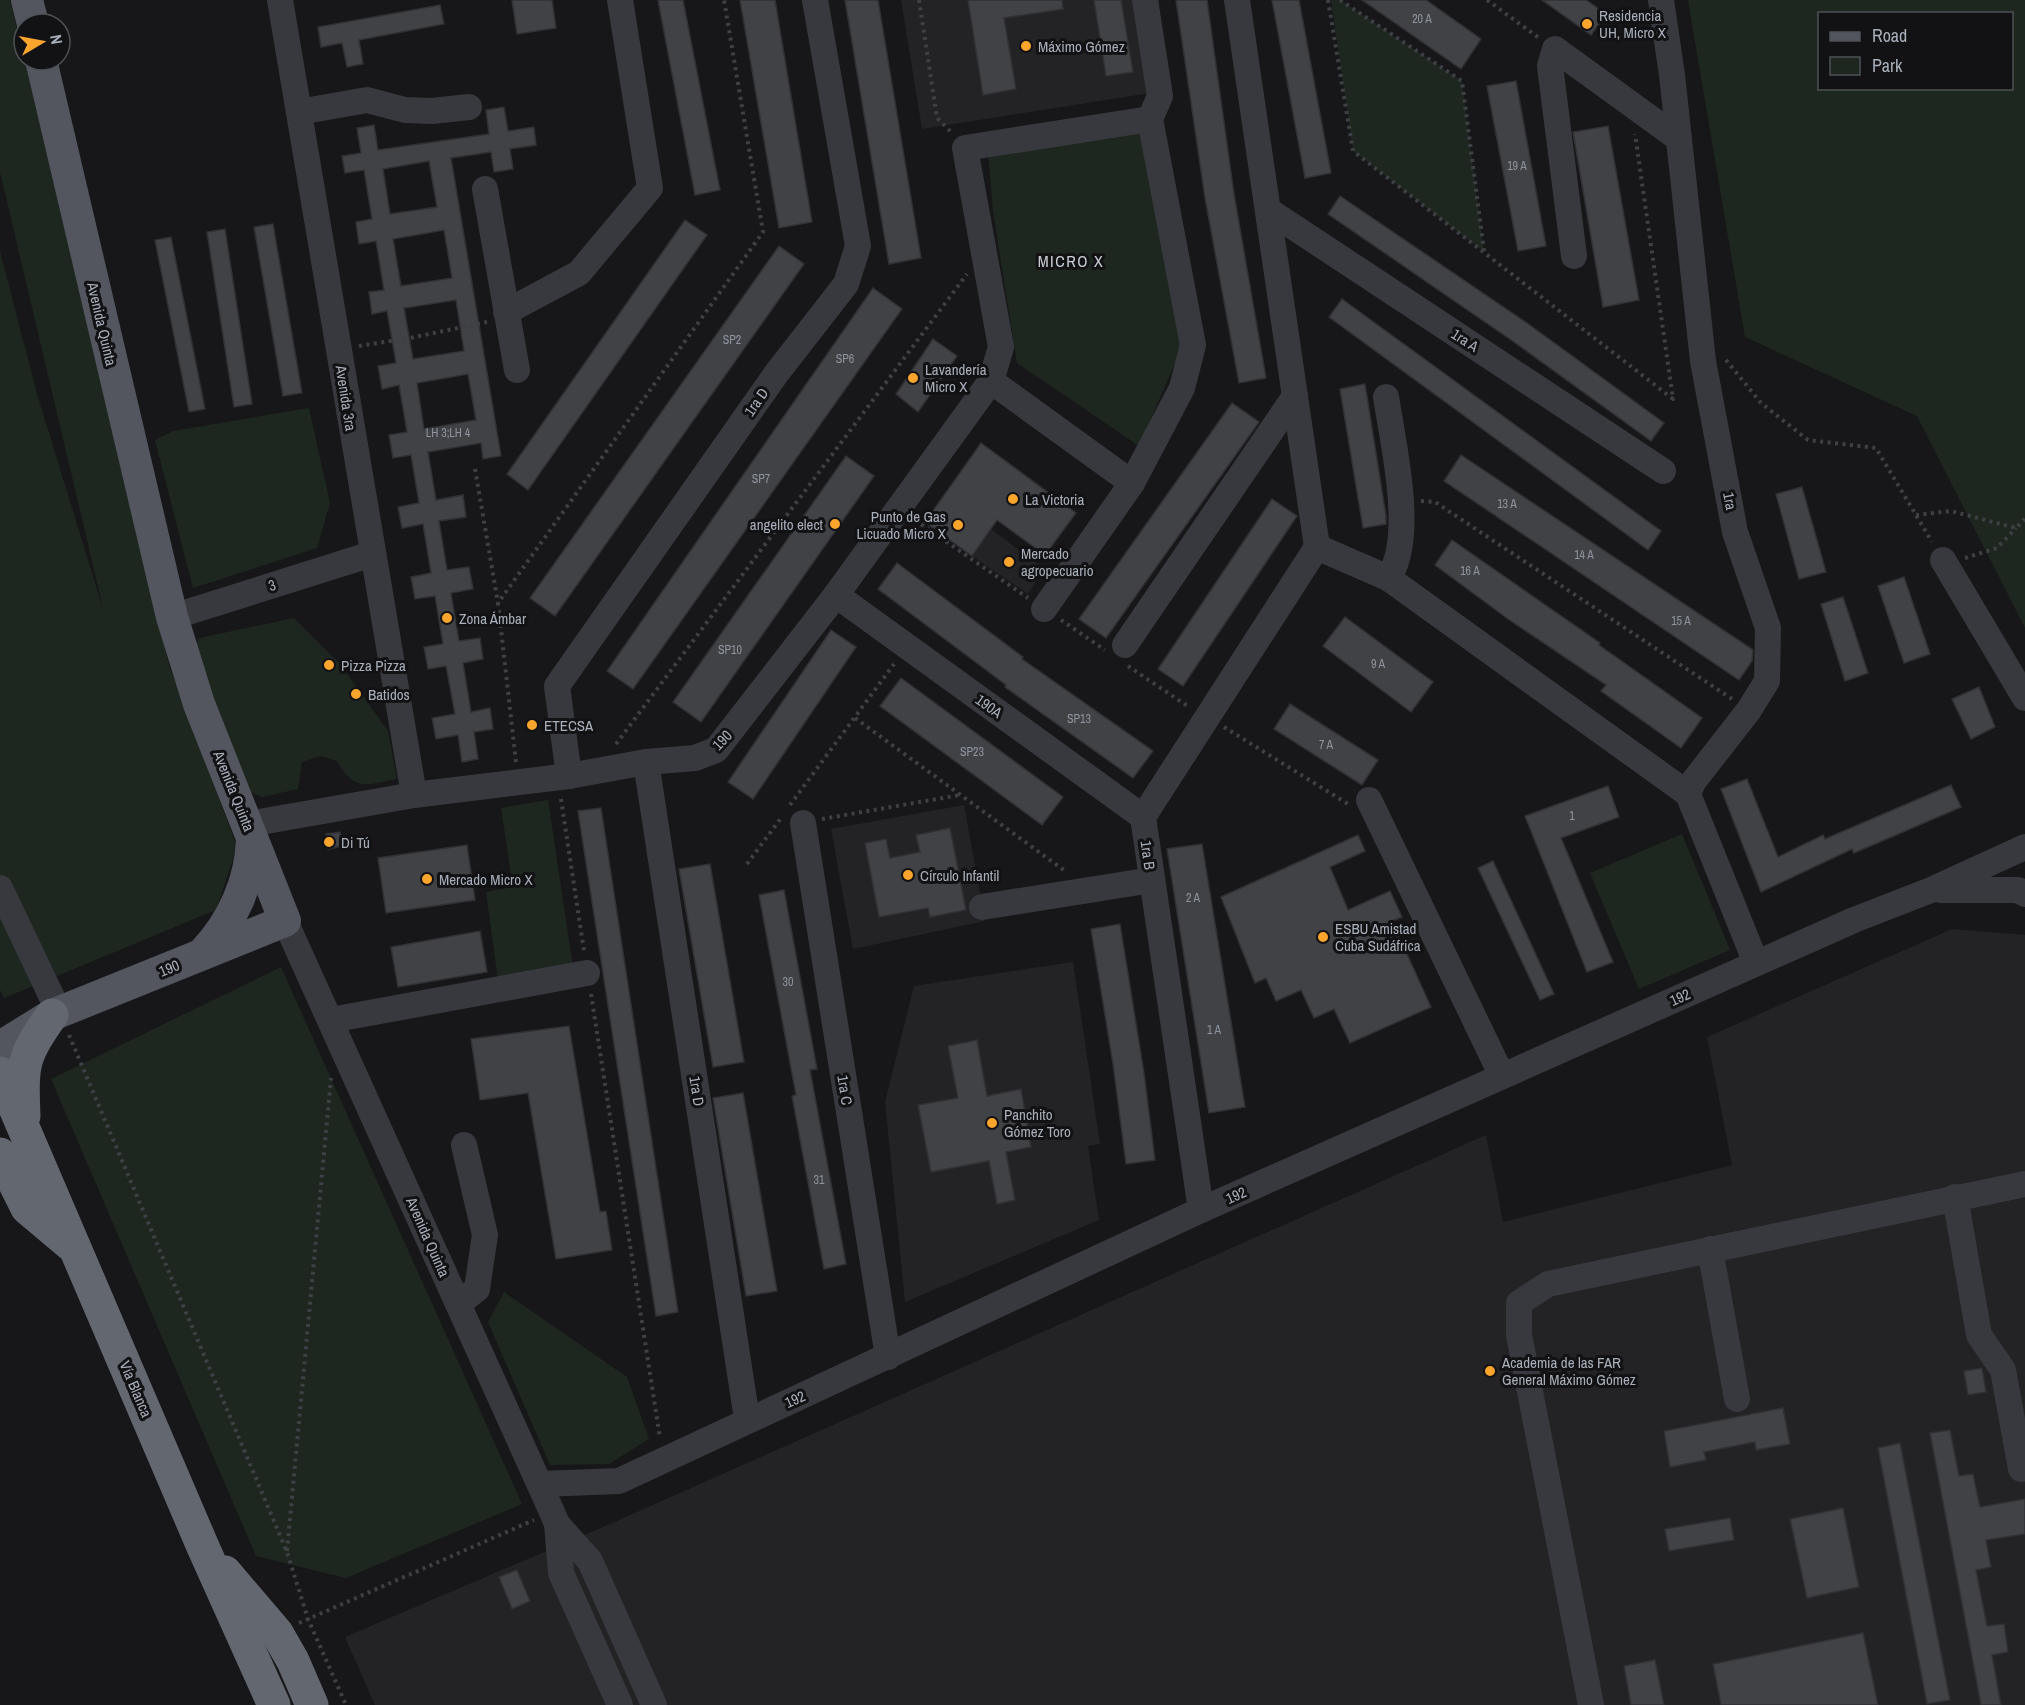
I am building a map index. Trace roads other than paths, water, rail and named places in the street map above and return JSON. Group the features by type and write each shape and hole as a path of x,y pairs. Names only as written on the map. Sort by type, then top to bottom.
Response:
{"highway":[{"path":"24,1129 23,1080 26,1053 56,1013"},
{"name":"Vía Blanca","path":"0,1073 274,1705"},
{"path":"0,1154 27,1208 76,1249"},
{"path":"204,1547 277,1633 293,1661 312,1705"}],"main road":[{"name":"Avenida Quinta","path":"44,72 171,617 199,704 285,921"},
{"path":"203,954 221,935 239,900 252,859 250,830"},
{"name":"190","path":"0,1047 56,1013 285,921"},
{"name":"190","path":"0,1023 56,1013"}],"street":[{"name":"Avenida 3ra","path":"280,0 414,795"},
{"path":"506,312 579,273 650,188 621,0"},
{"name":"1ra D","path":"563,777 557,686 776,374 846,284 858,246 815,0"},
{"path":"1044,609 1132,483 1182,388 1193,345 1150,119 1160,96 1145,0"},
{"path":"1143,817 1317,547 1237,0"},
{"name":"1ra","path":"1661,0 1679,139 1703,361 1736,532 1768,628 1767,681 1749,710 1693,782 1689,794"},
{"path":"1574,256 1550,66 1555,49 1679,139"},
{"path":"299,112 367,100 405,110 432,111 469,106"},
{"name":"190","path":"250,830 414,795 563,777 646,762 695,758 716,750 836,595 991,381 1001,346 965,148 1150,119"},
{"path":"485,189 518,370"},
{"name":"1ra A","path":"1268,210 1663,471"},
{"path":"991,381 1132,483"},
{"path":"1125,645 1295,396"},
{"path":"1386,397 1402,500 1398,565 1388,578"},
{"path":"1317,547 1388,578 1689,794 1756,963"},
{"name":"3","path":"171,617 372,554"},
{"path":"1943,560 2025,698"},
{"name":"190A","path":"836,595 1143,817"},
{"name":"1ra D","path":"646,762 747,1419"},
{"path":"1369,800 1502,1076"},
{"name":"1ra B","path":"1143,817 1201,1210"},
{"name":"1ra C","path":"803,823 888,1358"},
{"name":"192","path":"540,1484 619,1481 747,1419 888,1358 1201,1210 1756,963 1854,920 1932,891 2025,848"},
{"path":"982,907 1152,880"},
{"path":"0,888 56,1013"},
{"name":"192","path":"1932,891 2018,890 2025,894"},
{"name":"Avenida Quinta","path":"285,921 555,1518"},
{"path":"331,1020 587,973"},
{"path":"458,1304 477,1289 485,1235 464,1145"},
{"path":"1591,1705 1519,1335 1519,1303 1548,1284 2025,1184"},
{"path":"1955,1197 1979,1335 2003,1370 2021,1469"},
{"path":"1710,1249 1737,1399"},
{"path":"555,1518 561,1574 620,1705"},
{"path":"555,1518 590,1561 654,1705"}],"place":[{"name":"Residencia UH, Micro X","path":"1587,24"},
{"name":"Máximo Gómez","path":"1026,46"},
{"name":"Lavandería Micro X","path":"913,378"},
{"name":"La Victoria","path":"1013,499"},
{"name":"angelito elect","path":"835,524"},
{"name":"Punto de Gas Licuado Micro X","path":"958,525"},
{"name":"Mercado agropecuario","path":"1009,562"},
{"name":"Zona Ámbar","path":"447,618"},
{"name":"Pizza Pizza","path":"329,665"},
{"name":"Batidos","path":"356,694"},
{"name":"ETECSA","path":"532,725"},
{"name":"Di Tú","path":"329,842"},
{"name":"Círculo Infantil","path":"908,875"},
{"name":"Mercado Micro X","path":"427,879"},
{"name":"ESBU Amistad Cuba Sudáfrica","path":"1323,937"},
{"name":"Panchito Gómez Toro","path":"992,1123"},
{"name":"Academia de las FAR General Máximo Gómez","path":"1490,1371"}],"district":[{"name":"MICRO X","path":"1071,261"}]}
